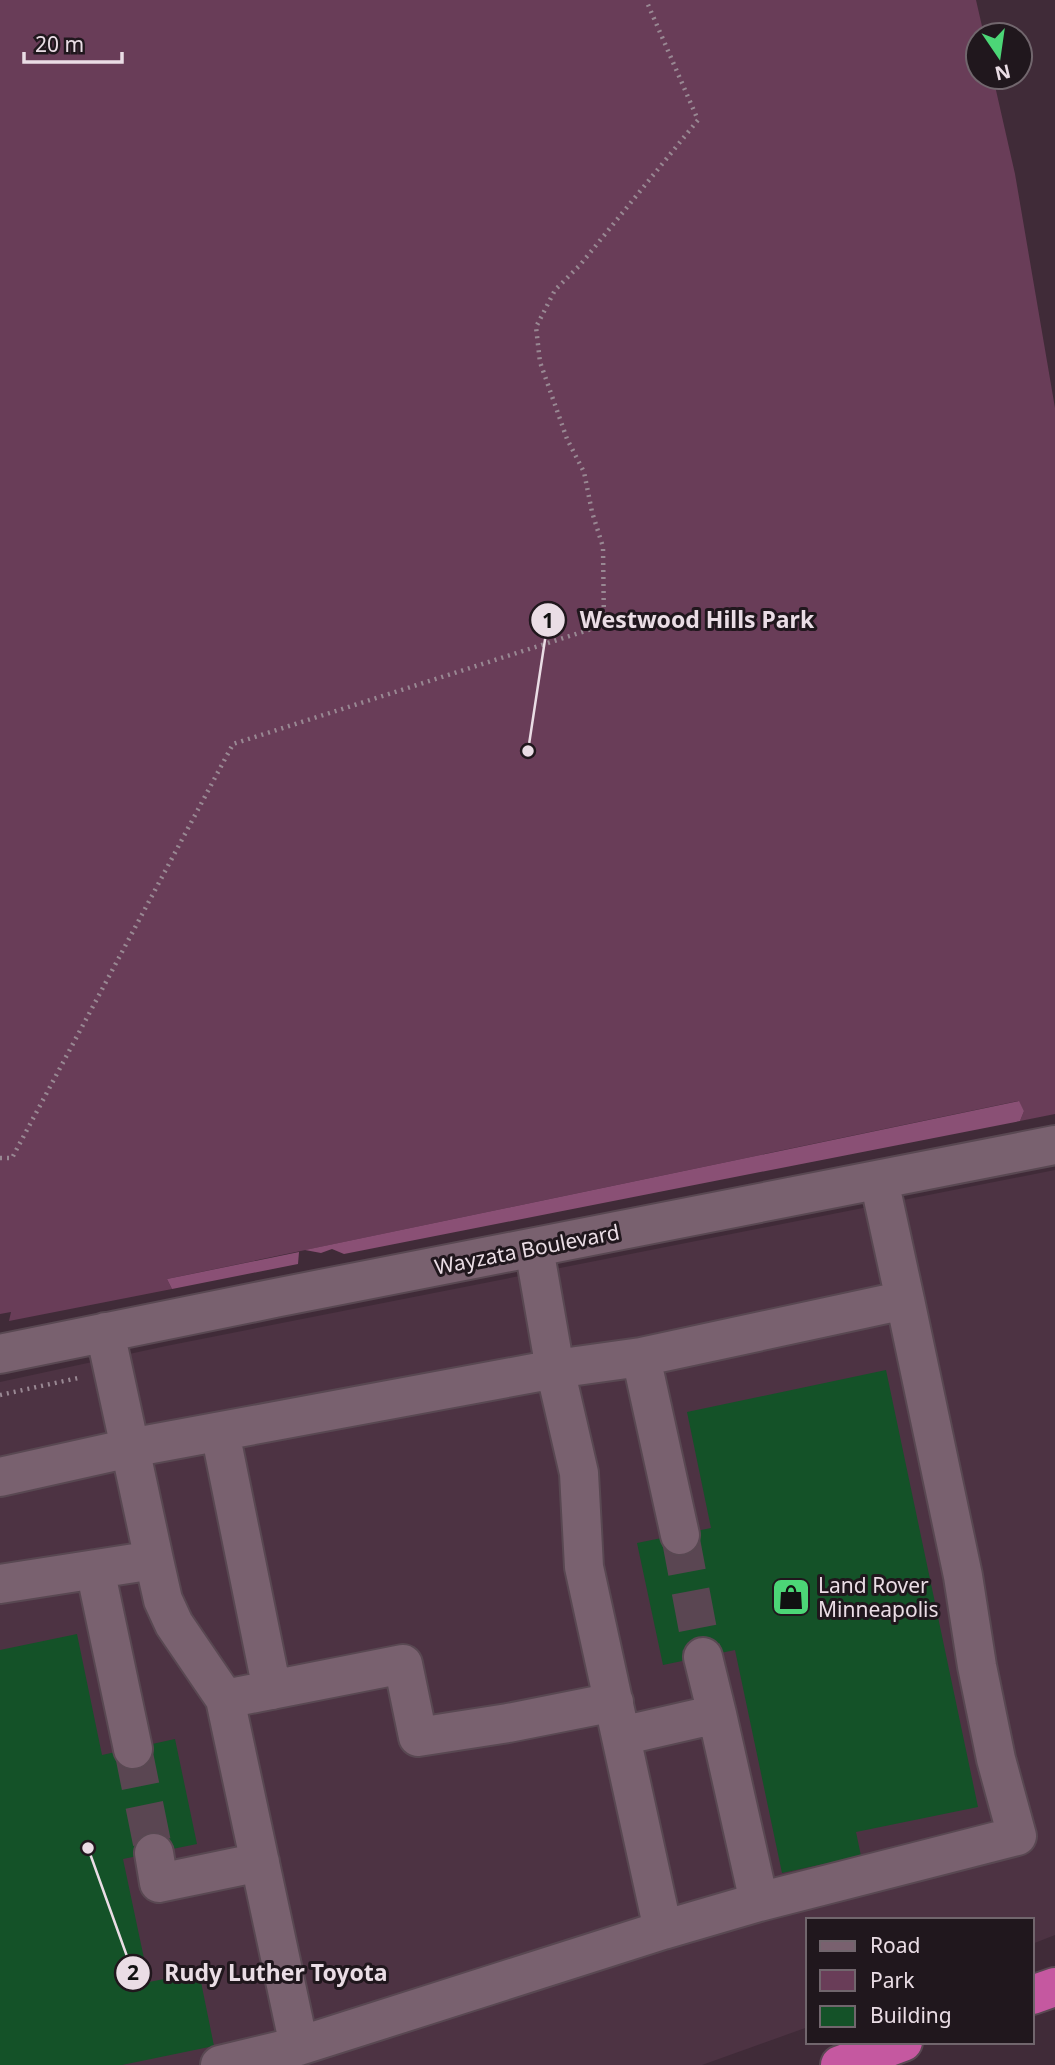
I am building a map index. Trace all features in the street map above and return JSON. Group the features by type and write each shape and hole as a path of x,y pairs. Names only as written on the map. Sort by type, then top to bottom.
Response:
{"highway":[{"path":"1034,1994 1055,1987"},
{"path":"840,2065 898,2044"}],"street":[{"name":"Wayzata Boulevard","path":"0,1354 1055,1145"},
{"path":"220,2065 299,2046 758,1902 1017,1836 996,1759 977,1666 963,1576 879,1180"},
{"path":"534,1248 555,1369 579,1473 584,1567 663,1930"},
{"path":"0,1477 130,1448 555,1369 641,1357 905,1300"},
{"path":"105,1332 163,1600 174,1624 225,1699 299,2046"},
{"path":"641,1357 680,1535"},
{"path":"220,1432 272,1690"},
{"path":"0,1584 154,1560"},
{"path":"95,1569 133,1749"},
{"path":"703,1657 758,1902"},
{"path":"225,1699 403,1664 418,1737 508,1723 717,1714"},
{"path":"154,1853 159,1883 260,1862"}],"path":[{"path":"0,1158 12,1158 233,744 604,625 603,547 584,472 566,439 540,362 536,327 555,290 580,265 698,120 646,0"},
{"path":"0,1395 86,1376"}],"shaded area":[{"path":"1019,1101 1024,1111 1020,1121 344,1254 332,1249 321,1253 305,1250"},
{"path":"1055,1170 1055,1935 1034,1943 1034,1918 806,1918 806,2028 702,2065 0,2065 0,1382 166,1346"},
{"path":"299,1252 298,1264 172,1289 167,1279"}],"green space":[{"path":"0,0 976,0 981,21 964,21 964,91 996,91 1015,174 1055,408 1055,1114 1020,1121 1024,1111 1018,1101 167,1279 172,1289 9,1321 11,1312 0,1314"}],"building":[{"name":"Land Rover Minneapolis","path":"886,1370 978,1807 856,1832 861,1856 782,1873 735,1650 663,1665 637,1543 711,1528 687,1412"},
{"path":"77,1634 102,1755 175,1739 197,1844 123,1859 149,1982 199,1972 214,2046 122,2065 0,2065 0,1650"}],"tunnel":[{"path":"680,1535 703,1657"},
{"path":"133,1749 154,1853"}],"place":[{"name":"Westwood Hills Park","path":"528,751"},
{"name":"Land Rover Minneapolis","path":"791,1597"},
{"name":"Rudy Luther Toyota","path":"88,1848"}]}
